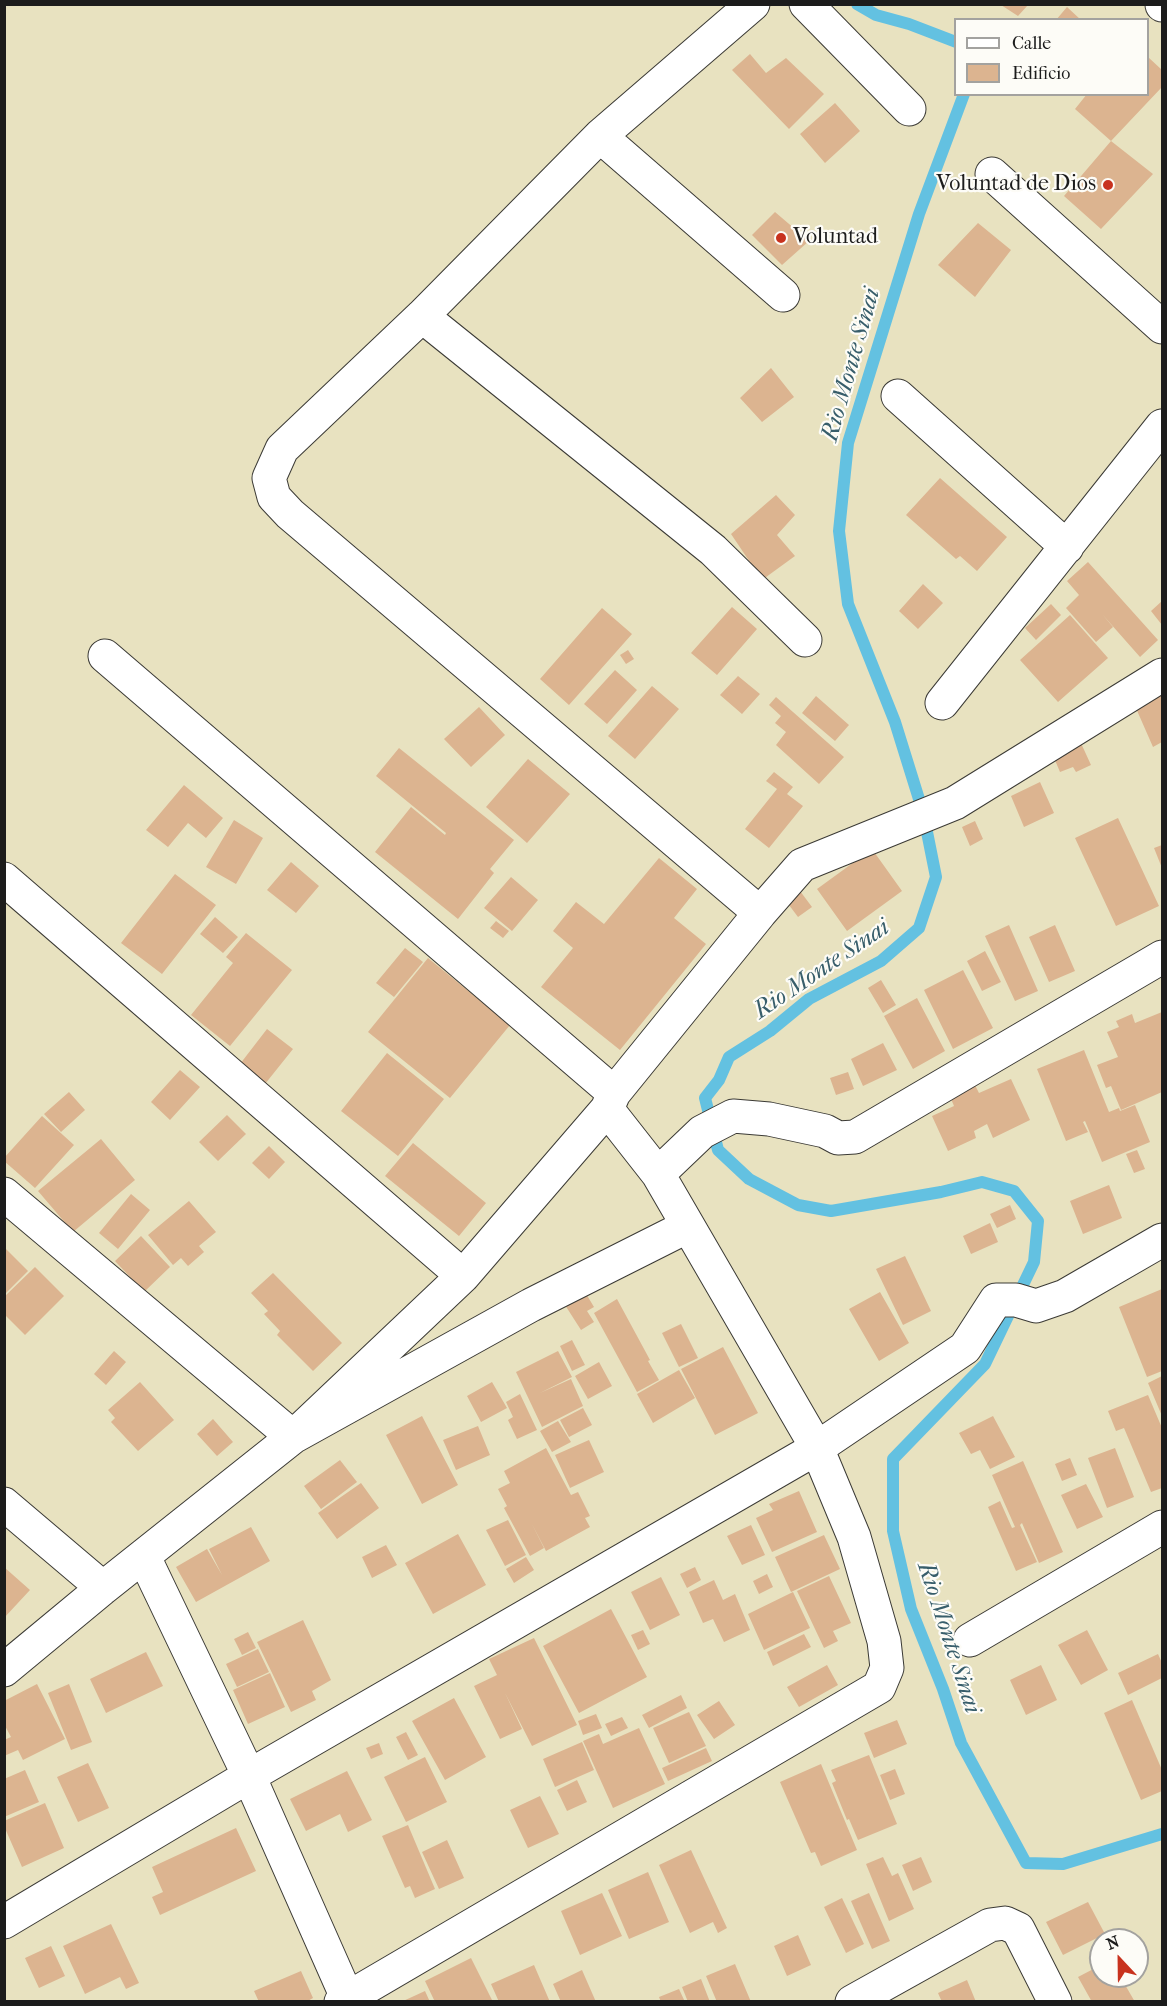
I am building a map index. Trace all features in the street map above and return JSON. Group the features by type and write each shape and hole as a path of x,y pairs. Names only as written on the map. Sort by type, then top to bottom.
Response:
{"street":[{"path":"753,4 600,136 422,316 282,449 269,478 274,497 290,514 760,913"},
{"path":"806,4 909,109"},
{"path":"600,136 783,295"},
{"path":"992,174 1162,327"},
{"path":"422,316 713,550 805,640"},
{"path":"898,396 1067,547"},
{"path":"942,703 1162,426"},
{"path":"105,656 610,1101 658,1174 817,1448 854,1537 884,1641 887,1668 879,1687 346,2000 249,1776 144,1557"},
{"path":"4,1670 292,1437 463,1276 610,1101 760,913 802,865 955,803 1162,675"},
{"path":"4,879 463,1276"},
{"path":"658,1174 702,1132 733,1116 769,1119 825,1131 838,1138 855,1137 1162,957"},
{"path":"4,1194 292,1437"},
{"path":"292,1437 531,1305 688,1226"},
{"path":"4,1922 249,1776 817,1448 965,1348 996,1300 1016,1300 1036,1306 1065,1296 1162,1240"},
{"path":"4,1504 103,1588"},
{"path":"970,1640 1162,1527"},
{"path":"852,2001 990,1925 1005,1923 1018,1929 1055,2001"}],"building":[{"path":"1001,5 1028,5 1018,16"},
{"path":"1067,7 1079,18 1058,18"},
{"path":"750,54 766,73 786,58 824,94 789,129 732,70"},
{"name":"Voluntad de Dios","path":"1149,58 1162,70 1162,87 1111,141 1075,109 1085,96 1149,96"},
{"path":"835,103 860,131 825,163 800,134"},
{"name":"Voluntad de Dios","path":"1111,141 1153,174 1101,229 1064,196"},
{"name":"Voluntad","path":"775,212 809,241 782,265 752,235"},
{"name":"Voluntad de Dios","path":"978,223 1011,250 975,297 938,265"},
{"path":"771,368 794,397 762,422 740,398"},
{"path":"940,478 1007,537 977,571 960,556 956,559 906,515"},
{"path":"776,495 795,515 777,535 795,556 762,580 731,534"},
{"path":"1088,562 1158,640 1140,657 1102,614 1113,627 1096,642 1066,608 1079,595 1067,581"},
{"path":"923,584 943,603 918,629 899,611"},
{"path":"1162,601 1162,625 1151,611"},
{"path":"1051,604 1061,615 1036,640 1025,628"},
{"path":"732,607 757,629 717,675 691,653"},
{"path":"602,608 632,634 569,705 540,679"},
{"path":"1070,615 1108,658 1058,702 1020,660"},
{"path":"628,650 634,659 626,664 620,655"},
{"path":"615,670 637,690 607,724 584,704"},
{"path":"738,676 760,694 742,714 720,695"},
{"path":"652,686 679,709 635,759 608,736"},
{"path":"1162,693 1162,742 1153,747 1135,706"},
{"path":"816,696 849,725 835,741 802,713"},
{"path":"776,697 844,757 819,784 776,745 786,732 775,723 781,716 769,705"},
{"path":"479,707 505,735 471,767 444,739"},
{"path":"1080,741 1091,765 1076,772 1073,767 1060,772 1052,753"},
{"path":"399,748 514,840 490,869 494,873 458,919 375,852 411,807 445,835 446,833 376,776"},
{"path":"528,759 570,794 527,843 486,807"},
{"path":"774,772 793,787 787,794 803,806 769,848 745,829 777,789 766,781"},
{"path":"1040,782 1054,813 1024,827 1011,796"},
{"path":"184,785 223,818 206,838 188,823 168,847 146,830"},
{"path":"1118,818 1159,906 1116,926 1075,838"},
{"path":"234,820 263,838 236,884 206,867"},
{"path":"975,821 983,839 970,846 962,827"},
{"path":"1162,845 1162,868 1154,848"},
{"path":"872,849 902,891 847,931 817,889"},
{"path":"659,858 697,889 674,918 706,944 620,1050 541,987 573,948 553,931 576,902 604,924"},
{"path":"291,862 319,886 296,913 267,890"},
{"path":"175,874 216,905 162,974 121,943"},
{"path":"511,877 538,900 512,931 484,908"},
{"path":"797,887 812,907 798,917 783,897"},
{"path":"215,917 238,937 223,953 200,934"},
{"path":"496,921 509,931 503,938 490,928"},
{"path":"1009,925 1038,991 1015,1001 985,936"},
{"path":"1055,925 1075,971 1049,982 1029,937"},
{"path":"246,933 292,970 230,1046 191,1015 233,963 226,957"},
{"path":"405,948 423,962 394,997 376,983"},
{"path":"985,951 1001,982 982,991 967,961"},
{"path":"428,958 510,1025 450,1098 368,1032"},
{"path":"963,970 993,1028 953,1049 924,990"},
{"path":"881,980 896,1005 883,1013 868,988"},
{"path":"917,998 945,1051 913,1069 884,1016"},
{"path":"1162,1012 1162,1092 1121,1110 1111,1086 1106,1088 1097,1065 1118,1057 1107,1032 1119,1027 1116,1021 1132,1014 1135,1023"},
{"path":"267,1029 293,1049 265,1084 240,1064"},
{"path":"883,1043 897,1070 863,1086 851,1059"},
{"path":"1084,1050 1109,1112 1119,1108 1120,1111 1135,1105 1150,1142 1102,1162 1085,1121 1083,1122 1088,1132 1066,1141 1037,1069"},
{"path":"387,1053 444,1099 398,1156 341,1111"},
{"path":"180,1070 200,1087 170,1120 151,1102"},
{"path":"848,1072 854,1089 836,1095 830,1078"},
{"path":"1011,1079 1030,1120 993,1138 987,1124 974,1131 976,1138 948,1151 932,1116 954,1106 949,1094 974,1083 979,1093"},
{"path":"69,1092 85,1110 61,1132 44,1114"},
{"path":"227,1115 246,1134 218,1161 199,1142"},
{"path":"42,1116 74,1145 35,1188 4,1161 4,1158"},
{"path":"101,1139 135,1180 73,1232 38,1191"},
{"path":"413,1143 486,1203 459,1236 385,1176"},
{"path":"269,1146 285,1162 269,1179 252,1163"},
{"path":"1137,1150 1145,1169 1134,1173 1126,1154"},
{"path":"1109,1185 1122,1218 1083,1234 1070,1201"},
{"path":"131,1194 150,1210 118,1249 99,1233"},
{"path":"189,1201 216,1232 199,1246 204,1252 188,1266 181,1258 173,1265 148,1235"},
{"path":"1010,1205 1016,1219 997,1228 990,1214"},
{"path":"990,1223 998,1242 971,1254 963,1236"},
{"path":"141,1236 170,1267 144,1292 115,1261"},
{"path":"4,1247 28,1271 4,1295"},
{"path":"905,1256 931,1311 903,1325 876,1269"},
{"path":"35,1267 64,1296 25,1335 4,1314 4,1297"},
{"path":"273,1273 342,1343 313,1371 277,1335 280,1331 264,1314 268,1311 251,1293"},
{"path":"1162,1289 1162,1371 1147,1377 1119,1307"},
{"path":"585,1292 594,1307 587,1311 594,1322 581,1330 565,1305"},
{"path":"880,1292 909,1343 879,1361 849,1309"},
{"path":"617,1299 659,1380 637,1392 594,1313"},
{"path":"681,1324 698,1358 679,1367 662,1333"},
{"path":"572,1340 585,1365 572,1371 560,1346"},
{"path":"723,1347 758,1413 715,1435 681,1369"},
{"path":"114,1351 126,1362 106,1385 94,1374"},
{"path":"558,1351 572,1377 540,1393 571,1379 583,1406 542,1427 516,1372"},
{"path":"599,1362 612,1386 588,1399 575,1376"},
{"path":"679,1370 695,1398 653,1423 637,1394"},
{"path":"1162,1376 1162,1416 1148,1383"},
{"path":"140,1382 174,1420 138,1451 111,1422 115,1418 108,1410"},
{"path":"492,1382 507,1408 481,1422 467,1396"},
{"path":"520,1394 537,1430 517,1439 508,1420 513,1417 506,1402"},
{"path":"1148,1395 1162,1428 1162,1488 1151,1492 1124,1428 1116,1431 1108,1411"},
{"path":"583,1408 592,1425 569,1437 560,1420"},
{"path":"422,1416 458,1485 422,1504 386,1435"},
{"path":"993,1416 1015,1457 990,1469 980,1450 971,1454 959,1433"},
{"path":"213,1419 233,1442 217,1456 197,1434"},
{"path":"558,1421 571,1442 552,1452 540,1431"},
{"path":"478,1426 490,1455 456,1470 443,1440"},
{"path":"589,1440 604,1472 570,1488 555,1455"},
{"path":"546,1448 571,1495 578,1492 590,1516 585,1518 590,1527 546,1551 532,1524 544,1548 530,1556 504,1508 507,1506 498,1489 510,1483 504,1471"},
{"path":"1115,1448 1134,1497 1107,1508 1088,1458"},
{"path":"1070,1458 1077,1475 1062,1481 1055,1464"},
{"path":"340,1460 357,1482 321,1509 304,1486"},
{"path":"1023,1461 1063,1552 1039,1563 1022,1523 1020,1525 1037,1562 1016,1571 988,1507 1000,1501 1012,1528 1015,1527 992,1475"},
{"path":"361,1483 379,1508 337,1539 318,1513"},
{"path":"1086,1484 1103,1517 1077,1529 1061,1495"},
{"path":"799,1491 817,1532 772,1552 756,1518 773,1510 769,1504"},
{"path":"508,1520 526,1555 505,1566 486,1530"},
{"path":"751,1525 765,1555 742,1565 727,1536"},
{"path":"251,1527 270,1561 196,1602 176,1567 207,1549 222,1575 209,1549"},
{"path":"458,1534 486,1585 433,1614 405,1563"},
{"path":"824,1535 840,1569 791,1592 775,1557"},
{"path":"386,1545 397,1565 372,1578 362,1557"},
{"path":"526,1557 534,1570 514,1583 506,1569"},
{"path":"4,1567 30,1590 4,1618"},
{"path":"695,1567 701,1580 687,1588 680,1574"},
{"path":"767,1574 773,1587 759,1594 753,1581"},
{"path":"829,1576 851,1623 833,1631 838,1641 824,1648 797,1591"},
{"path":"661,1577 680,1615 650,1630 631,1592"},
{"path":"714,1580 723,1600 735,1594 750,1630 724,1642 713,1619 703,1623 689,1592"},
{"path":"793,1592 810,1628 764,1650 748,1614"},
{"path":"611,1609 647,1677 579,1713 543,1646"},
{"path":"303,1620 331,1680 312,1691 316,1700 291,1712 257,1642"},
{"path":"643,1630 650,1644 638,1650 631,1635"},
{"path":"1087,1630 1108,1670 1081,1685 1058,1645"},
{"path":"248,1632 256,1648 242,1655 234,1639"},
{"path":"804,1634 811,1647 773,1666 767,1652"},
{"path":"534,1638 577,1725 532,1746 505,1693 522,1729 500,1739 474,1686 497,1675 489,1659"},
{"path":"258,1649 269,1672 237,1687 226,1664"},
{"path":"146,1652 163,1686 106,1713 90,1679"},
{"path":"1158,1654 1162,1663 1162,1678 1128,1695 1118,1673"},
{"path":"827,1665 838,1685 799,1707 787,1687"},
{"path":"1041,1665 1057,1700 1026,1715 1010,1680"},
{"path":"270,1673 285,1707 248,1724 233,1690"},
{"path":"37,1684 65,1739 23,1760 18,1750 4,1756 4,1740 11,1737 4,1724 4,1701"},
{"path":"69,1684 92,1742 71,1750 48,1693"},
{"path":"681,1695 687,1708 649,1728 642,1715"},
{"path":"454,1698 486,1757 445,1780 412,1721"},
{"path":"1132,1700 1162,1770 1162,1791 1141,1800 1104,1713"},
{"path":"719,1701 735,1725 714,1739 697,1715"},
{"path":"689,1712 706,1746 669,1763 653,1728"},
{"path":"596,1714 602,1728 583,1735 578,1721"},
{"path":"622,1717 628,1728 611,1736 605,1724"},
{"path":"897,1720 907,1744 874,1758 864,1733"},
{"path":"639,1728 665,1784 613,1808 583,1741 599,1734 603,1744"},
{"path":"406,1732 418,1755 408,1760 396,1737"},
{"path":"582,1742 594,1770 555,1787 543,1759"},
{"path":"379,1743 383,1754 371,1759 366,1748"},
{"path":"706,1748 712,1761 668,1781 662,1768"},
{"path":"869,1755 897,1824 858,1840 832,1783 836,1781 831,1770"},
{"path":"425,1757 447,1802 406,1822 384,1777"},
{"path":"88,1763 109,1808 78,1822 57,1777"},
{"path":"821,1764 857,1850 821,1866 815,1852 811,1853 780,1782"},
{"path":"895,1769 905,1794 890,1800 880,1775"},
{"path":"25,1770 39,1802 4,1817 4,1779"},
{"path":"347,1771 372,1820 348,1832 340,1814 306,1831 290,1799"},
{"path":"577,1780 587,1802 567,1811 557,1790"},
{"path":"540,1796 559,1834 528,1848 510,1810"},
{"path":"45,1803 64,1848 22,1867 4,1826 4,1821"},
{"path":"408,1825 435,1889 415,1898 410,1886 405,1888 382,1836"},
{"path":"236,1828 256,1871 160,1915 152,1897 163,1892 152,1867"},
{"path":"447,1840 464,1878 439,1889 422,1852"},
{"path":"691,1850 727,1928 718,1933 713,1922 690,1933 659,1865"},
{"path":"883,1857 892,1876 898,1873 914,1909 889,1921 866,1864"},
{"path":"921,1857 932,1882 913,1891 902,1865"},
{"path":"648,1872 669,1922 629,1939 608,1890"},
{"path":"602,1893 622,1936 580,1955 561,1911"},
{"path":"869,1893 890,1941 872,1949 851,1901"},
{"path":"842,1898 864,1944 846,1953 824,1907"},
{"path":"1088,1902 1102,1928 1089,1928 1089,1942 1063,1955 1046,1922"},
{"path":"111,1924 139,1983 126,1989 120,1977 85,1994 63,1946"},
{"path":"798,1935 811,1965 787,1976 774,1946"},
{"path":"51,1946 65,1976 39,1988 25,1958"},
{"path":"471,1958 493,2002 435,2002 425,1981"},
{"path":"735,1964 751,2002 717,2002 706,1976"},
{"path":"534,1965 550,2002 499,2002 491,1984"},
{"path":"582,1970 596,2002 561,2002 553,1984"},
{"path":"301,1971 313,1998 306,2002 259,2002 254,1991"},
{"path":"1089,1971 1089,1988 1127,1988 1135,2002 1092,2002 1078,1977"},
{"path":"701,1979 710,2002 688,2002 682,1987"},
{"path":"967,1980 976,2002 942,2002 938,1993"},
{"path":"679,1989 685,2002 661,2002 659,1997"},
{"path":"425,1991 430,2002 401,2002"}],"waterway":[{"name":"Rio Monte Sinai","path":"857,4 876,15 909,24 954,41"},
{"name":"Rio Monte Sinai","path":"963,96 919,214 848,443 839,531 848,604 895,722 923,812 936,877 919,928 881,961 809,999 770,1031 729,1057 719,1080 705,1098 718,1150 749,1179 798,1205 831,1211 941,1192 982,1182 1014,1191 1038,1221 1034,1262 985,1364 893,1459 893,1531 911,1609 943,1689 961,1743 1026,1863 1063,1864 1162,1834"}],"place":[{"name":"Voluntad de Dios","path":"1108,185"},
{"name":"Voluntad","path":"781,238"}]}
